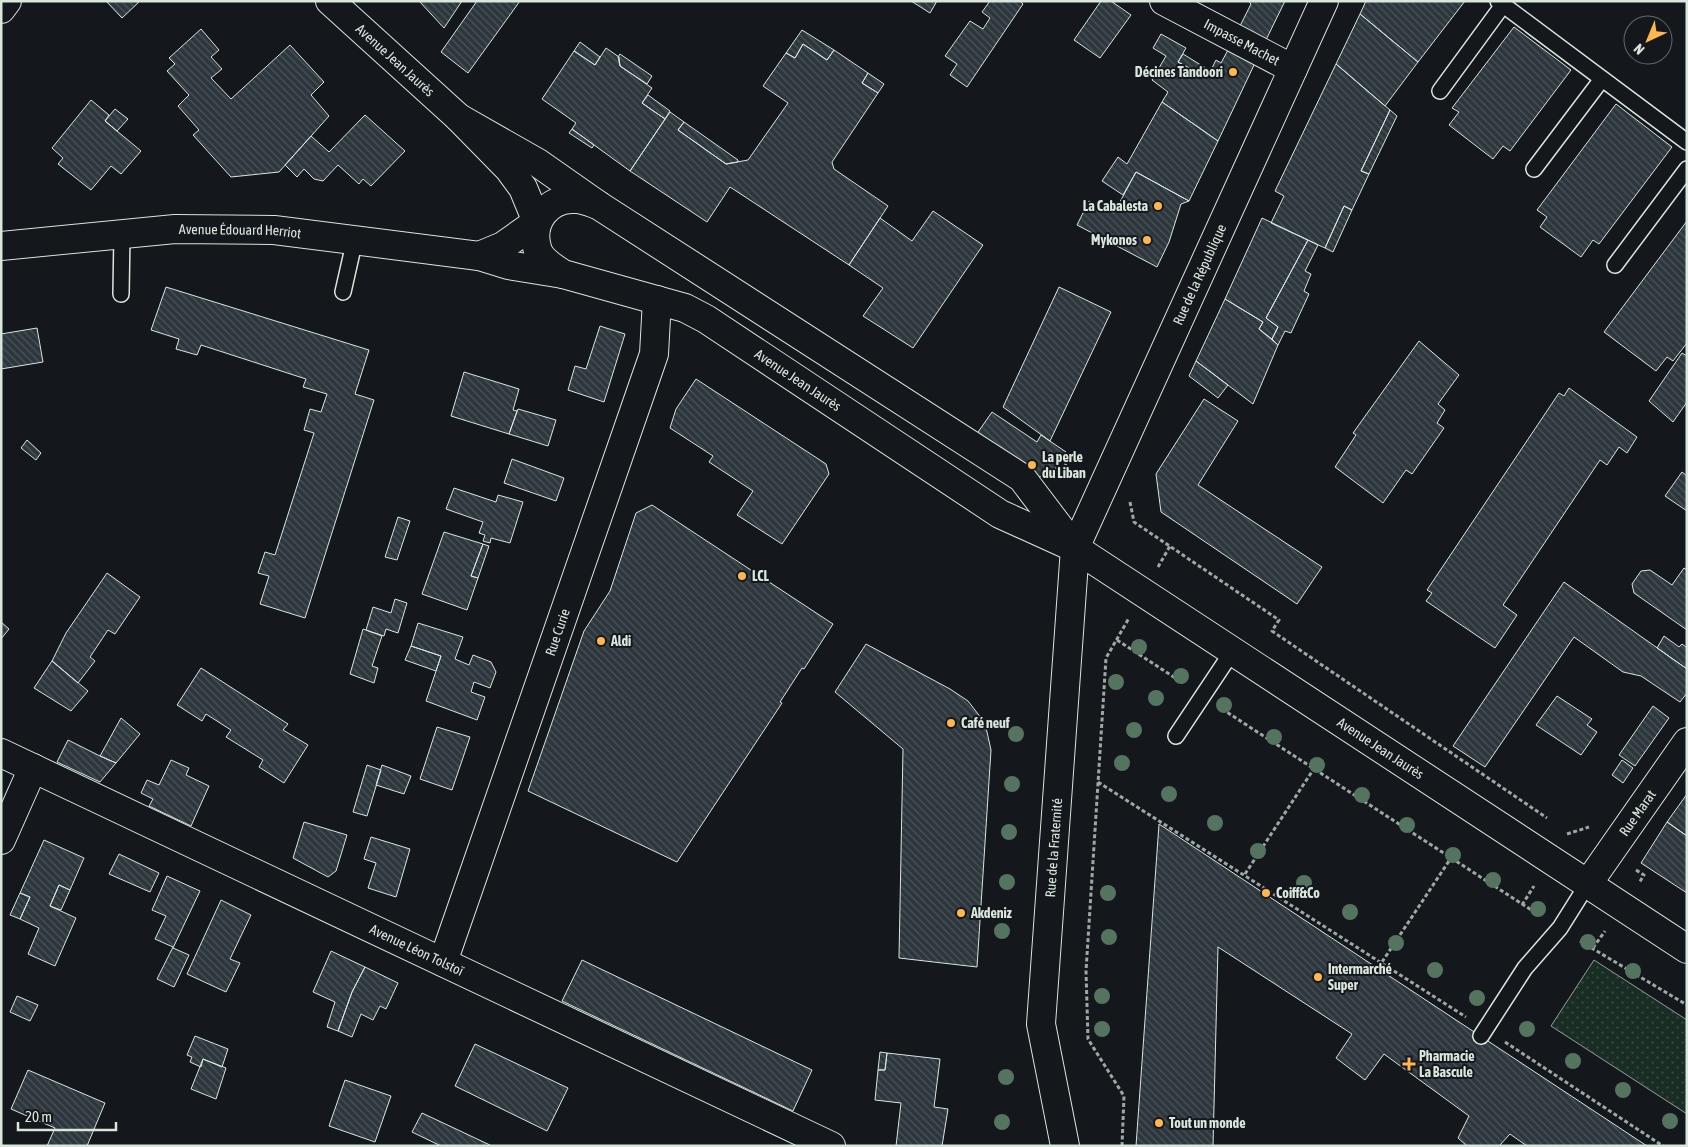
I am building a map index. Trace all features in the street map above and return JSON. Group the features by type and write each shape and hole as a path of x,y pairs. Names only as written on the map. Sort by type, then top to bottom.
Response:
{"street":[{"path":"1,9 7,1"},
{"name":"Avenue Jean Jaurès","path":"330,1 459,118 509,169 523,188 537,222"},
{"name":"Impasse Machet","path":"1164,1 1293,69"},
{"name":"Rue de la République","path":"1075,548 1324,1"},
{"name":"Avenue Jean Jaurès","path":"459,118 538,163 598,205 1022,478 1075,548"},
{"name":"Avenue Jean Jaurès","path":"598,205 577,198 558,200 544,210 537,222 535,235 538,252 548,263 563,274 684,308 706,319 1000,514 1075,548 1687,948"},
{"path":"479,256 503,246 537,222"},
{"name":"Avenue Édouard Herriot","path":"1,246 175,230 274,230 479,256 508,265 563,274"},
{"name":"Rue Curie","path":"443,962 654,354 658,300"},
{"name":"Rue de la Fraternité","path":"1065,1146 1041,1024 1075,548"},
{"name":"Rue Marat","path":"1588,885 1687,742"},
{"name":"Avenue Léon Tolstoï","path":"1,753 831,1146"},
{"path":"1,840 33,768"}],"lane":[{"path":"1440,91 1500,3 1687,142"},
{"path":"1534,169 1602,79"},
{"path":"1615,265 1687,169"},
{"path":"121,294 122,234"},
{"path":"343,292 355,239"},
{"path":"1176,736 1232,652"},
{"path":"1483,1033 1525,968 1560,928 1588,885"}],"path":[{"path":"1070,457 1127,486 1134,522 1279,620 1272,631 1552,821"},
{"path":"1117,640 1313,770 1560,928 1687,1005"},
{"path":"1106,658 1086,971 1088,1039 1124,1096 1122,1146"},
{"path":"1245,874 1313,770"},
{"path":"1098,782 1382,962 1483,1033 1663,1146"},
{"path":"1382,962 1451,858"}],"green space":[{"path":"1594,960 1687,1020 1687,1114 1551,1026"}],"building":[{"path":"106,1 140,1 122,18"},
{"path":"419,1 462,1 444,28"},
{"path":"477,1 520,1 468,73 441,52"},
{"path":"911,1 937,1 930,13"},
{"path":"990,1 1020,1 1023,4 967,87 950,75 957,64 945,56 970,21 983,29 990,18 982,12"},
{"path":"1101,1 1111,1 1131,15 1100,58 1074,40"},
{"path":"1248,1 1285,1 1263,46 1237,32 1251,4"},
{"path":"1366,1 1465,1 1418,62 1360,14"},
{"path":"1360,14 1418,62 1385,106 1336,64"},
{"path":"1514,27 1571,70 1510,151 1503,146 1493,159 1449,125 1459,112 1452,108"},
{"path":"201,29 219,50 211,57 222,69 211,78 231,99 290,45 324,82 311,95 329,116 279,172 231,177 193,135 199,130 178,106 189,95 167,71 175,64 169,58"},
{"path":"802,30 834,50 827,60 803,44 795,58 786,53"},
{"path":"1161,34 1186,48 1178,62 1200,74 1204,67 1211,70 1216,60 1221,63 1228,50 1255,63 1218,141 1162,102 1168,92 1152,80 1166,56 1153,48"},
{"path":"580,42 600,57 595,65 574,51"},
{"path":"803,44 827,60 834,50 868,73 862,83 878,93 832,162 834,169 888,206 849,265 730,187 707,222 630,171 670,112 684,122 678,130 726,164 748,160 788,103 763,86 786,53 795,58"},
{"path":"606,48 619,57 620,66 652,88 642,103 665,119 630,171 572,129 576,123 542,99 574,51 595,65"},
{"path":"620,54 652,76 647,84 620,66 618,57"},
{"path":"1183,54 1204,67 1200,74 1178,62"},
{"path":"1336,64 1390,110 1361,171 1369,174 1352,210 1344,206 1325,248 1271,223 1284,196 1275,191"},
{"path":"868,73 884,84 878,93 862,83"},
{"path":"648,95 670,111 665,119 642,103"},
{"path":"91,100 109,115 105,121 141,151 121,174 111,166 91,190 58,164 63,158 52,148"},
{"path":"1162,102 1218,141 1189,201 1136,172 1123,195 1102,181 1118,157 1127,164"},
{"path":"1616,104 1672,147 1599,244 1593,240 1581,257 1540,227 1547,217 1537,210"},
{"path":"115,109 128,119 117,131 105,121"},
{"path":"1390,110 1397,116 1369,174 1361,171"},
{"path":"365,115 405,151 371,186 363,179 359,184 338,165 323,181 314,179 304,169 297,177 285,165 311,136 329,152"},
{"path":"684,122 738,160 738,162 726,164 678,130"},
{"path":"572,129 594,145 592,148 569,133"},
{"path":"1136,172 1189,201 1181,204 1169,242 1157,267 1077,225 1089,201 1114,213"},
{"path":"1344,206 1352,210 1333,252 1325,248"},
{"path":"933,211 983,245 913,348 863,316 883,288 849,265 880,218 912,241"},
{"path":"1262,218 1308,240 1266,318 1278,327 1272,339 1259,329 1263,322 1225,299"},
{"path":"1687,221 1687,343 1673,361 1667,357 1656,371 1604,332"},
{"path":"1308,240 1318,245 1305,271 1311,274 1304,291 1309,294 1291,333 1285,331 1278,345 1272,339 1278,327 1266,318"},
{"path":"166,287 369,350 355,394 374,400 305,618 260,604 269,576 258,573 265,552 275,555 314,433 304,430 310,409 321,412 327,394 303,387 306,379 201,345 197,355 176,349 179,339 151,330"},
{"path":"1059,287 1111,312 1050,441 1003,407"},
{"path":"1225,299 1263,322 1259,329 1278,345 1253,404 1196,361"},
{"path":"600,326 625,334 604,402 568,390 575,366 586,369"},
{"path":"37,328 43,362 1,369 1,334"},
{"path":"1419,341 1459,375 1438,404 1445,410 1437,423 1444,428 1412,474 1406,470 1383,503 1335,467 1356,435 1353,433"},
{"path":"1682,353 1687,356 1687,402 1673,422 1649,401"},
{"path":"1196,361 1228,385 1218,398 1189,376"},
{"path":"464,372 519,389 513,410 517,411 509,434 451,416"},
{"path":"696,379 826,464 829,474 782,544 737,515 753,491 709,462 713,456 670,428 676,409"},
{"path":"1569,388 1637,437 1627,453 1619,447 1607,465 1600,460 1503,605 1517,615 1495,648 1426,601 1432,593 1427,590 1559,393 1564,396"},
{"path":"1204,399 1238,421 1198,485 1322,567 1297,604 1161,512 1156,474"},
{"path":"518,409 556,420 548,446 509,434"},
{"path":"992,412 1037,442 1041,435 1066,452 1052,474 1039,477 976,435"},
{"path":"27,440 41,453 36,460 21,448"},
{"path":"512,459 564,478 556,501 504,483"},
{"path":"1682,472 1687,476 1687,511 1665,496"},
{"path":"454,488 496,502 498,495 523,502 510,543 491,538 490,543 483,541 485,535 479,533 483,522 446,509"},
{"path":"652,505 833,624 804,669 802,668 780,702 782,703 677,862 528,791 584,631 610,591 636,513"},
{"path":"398,517 410,521 397,560 385,557"},
{"path":"444,532 483,544 471,576 478,578 467,610 422,594"},
{"path":"483,544 489,546 478,578 471,576"},
{"path":"1684,568 1687,570 1687,630 1634,593 1632,584 1641,571 1650,570 1672,585"},
{"path":"107,573 140,597 115,634 108,630 90,657 95,661 78,683 52,661 66,633"},
{"path":"1564,582 1687,669 1687,693 1680,702 1641,676 1623,672 1574,637 1485,767 1453,746"},
{"path":"395,599 407,603 398,633 386,629 384,636 366,630 373,607 391,613"},
{"path":"1,622 9,629 1,639"},
{"path":"418,623 463,637 455,659 469,665 473,655 491,662 496,672 490,688 474,682 471,692 485,697 477,720 426,701 441,656 411,646"},
{"path":"363,629 382,636 372,666 378,668 374,683 350,674"},
{"path":"1664,636 1679,647 1682,644 1687,648 1687,669 1657,648"},
{"path":"866,644 950,689 968,701 985,723 991,750 977,967 899,958 903,749 835,692"},
{"path":"411,646 441,656 436,671 405,660"},
{"path":"52,661 88,691 71,711 34,688"},
{"path":"201,668 288,724 283,730 308,745 284,783 259,767 263,760 226,737 231,730 206,714 202,721 177,705"},
{"path":"1557,696 1592,719 1587,725 1597,732 1581,755 1536,725"},
{"path":"1653,706 1669,718 1635,766 1619,755"},
{"path":"121,718 140,734 116,763 100,756"},
{"path":"437,727 470,737 452,790 420,779"},
{"path":"68,740 116,763 100,782 57,762"},
{"path":"171,760 189,768 186,775 209,786 191,826 149,806 153,799 141,793 147,780 159,785"},
{"path":"1622,760 1633,768 1623,783 1612,775"},
{"path":"367,765 381,770 367,816 353,812"},
{"path":"382,765 411,776 404,794 376,785"},
{"path":"1687,794 1687,836 1667,822"},
{"path":"304,822 347,835 336,871 328,877 293,858"},
{"path":"1667,822 1687,836 1687,893 1641,863"},
{"path":"1159,824 1647,1146 1527,1146 1510,1134 1499,1146 1467,1146 1458,1138 1469,1116 1384,1054 1365,1080 1336,1058 1352,1034 1218,947 1213,1146 1136,1146"},
{"path":"371,837 410,849 396,897 368,888 376,863 364,859"},
{"path":"44,840 84,858 70,890 59,885 50,906 76,918 55,966 28,954 39,928 20,919 30,897 20,893"},
{"path":"119,854 159,873 150,892 109,874"},
{"path":"167,876 200,891 173,948 189,955 174,987 157,979 173,947 155,939 166,916 152,910"},
{"path":"59,885 70,890 61,910 50,906"},
{"path":"20,893 30,897 20,919 10,915"},
{"path":"221,900 251,915 230,959 240,963 226,992 187,974"},
{"path":"331,951 365,967 352,992 338,1031 327,1027 335,1002 313,992"},
{"path":"582,960 812,1070 793,1111 562,1001"},
{"path":"365,967 398,983 386,1009 380,1006 373,1020 361,1014 352,1037 338,1031 352,992"},
{"path":"17,996 38,1005 30,1021 10,1012"},
{"path":"195,1036 228,1049 222,1067 203,1059 201,1067 190,1062 192,1057 187,1055"},
{"path":"475,1044 568,1088 547,1131 455,1086"},
{"path":"880,1052 887,1053 885,1070 878,1070"},
{"path":"887,1053 940,1059 934,1107 948,1109 942,1146 896,1146 901,1103 875,1100 878,1070 885,1070"},
{"path":"203,1059 226,1068 216,1099 191,1089"},
{"path":"28,1070 105,1103 87,1146 47,1146 55,1128 11,1109"},
{"path":"345,1080 391,1096 375,1142 329,1126"},
{"path":"422,1113 492,1146 441,1146 412,1132"}],"place":[{"name":"Décines Tandoori","path":"1233,72"},
{"name":"La Cabalesta","path":"1158,206"},
{"name":"Mykonos","path":"1147,240"},
{"name":"La perle du Liban","path":"1032,465"},
{"name":"LCL","path":"742,576"},
{"name":"Aldi","path":"601,641"},
{"name":"Café neuf","path":"951,723"},
{"name":"Coiff&Co","path":"1266,893"},
{"name":"Akdeniz","path":"961,913"},
{"name":"Intermarché Super","path":"1318,977"},
{"name":"Pharmacie La Bascule","path":"1409,1064"},
{"name":"Tout un monde","path":"1159,1123"}]}
